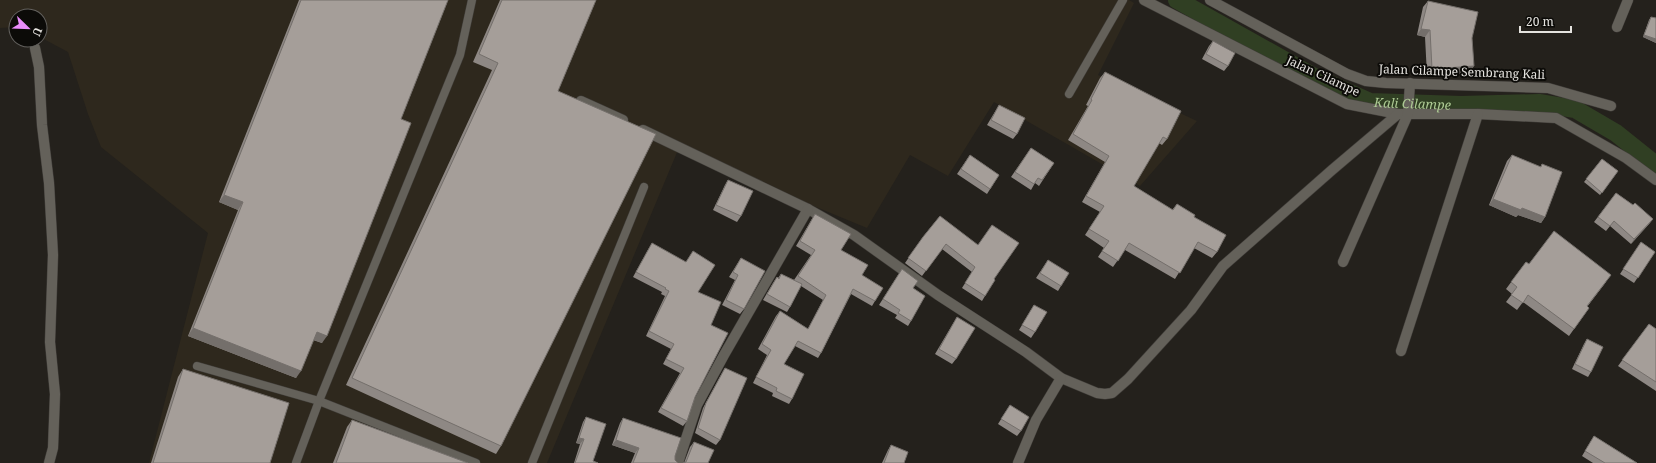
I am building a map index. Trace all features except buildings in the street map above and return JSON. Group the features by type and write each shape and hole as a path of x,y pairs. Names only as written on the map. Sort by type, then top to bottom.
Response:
{"street":[{"name":"Jalan Cilampe","path":"1144,0 1347,104 1403,114 1478,114 1556,118 1626,158 1656,180"},
{"name":"Jalan Cilampe Sembrang Kali","path":"1210,0 1347,74 1366,81 1428,85 1548,88 1611,106"},
{"path":"1617,27 1628,0"},
{"path":"35,48 40,67 42,125 49,183 53,255 50,342 55,394 53,448 48,463"},
{"path":"1343,262 1403,114 1410,84"},
{"path":"581,101 808,209 854,235 938,295 1026,352 1061,378 1097,393 1105,394 1112,393 1128,379 1191,310 1223,266 1326,175 1403,114"},
{"path":"1401,351 1478,114"},
{"path":"678,463 697,405 724,354 808,209"},
{"path":"1018,463 1036,420 1061,378"}],"lane":[{"path":"296,463 319,401 460,55 472,0"},
{"path":"1068,94 1123,0"},
{"path":"532,463 644,187"},
{"path":"196,366 319,401 476,463"}],"shaded area":[{"path":"0,0 1129,0 1134,3 1098,75 1197,121 1140,186 994,102 948,176 910,155 867,228 678,150 547,463 149,463 208,233 101,147 88,114 68,52 48,41 48,8 8,8 8,28 0,28"}],"waterway":[{"name":"Kali Cilampe","path":"1177,0 1318,79 1370,102 1461,105 1539,103 1575,109 1616,133 1656,165"}]}
